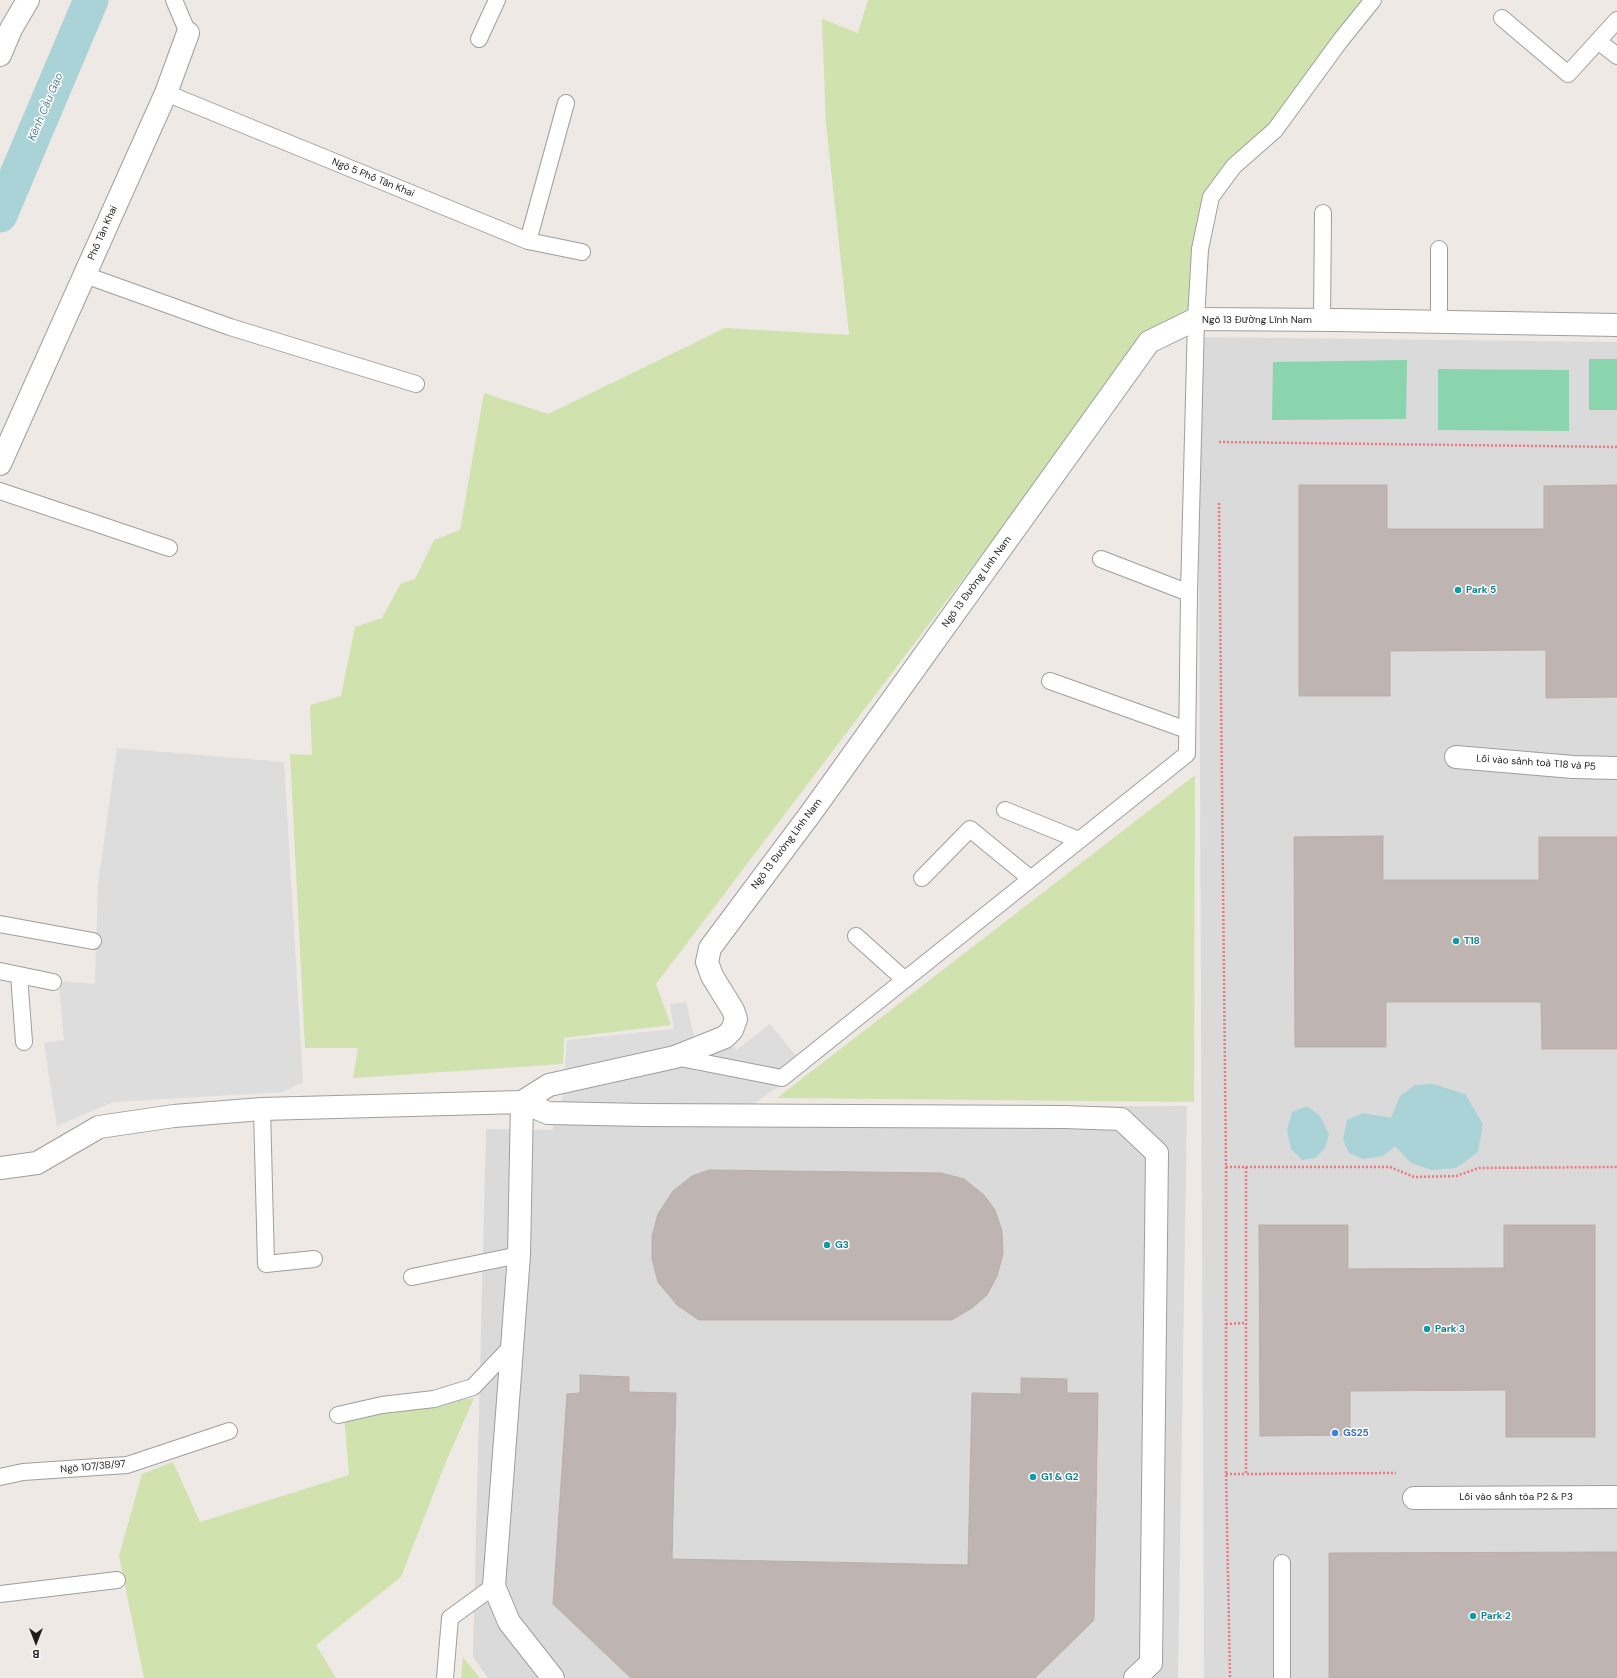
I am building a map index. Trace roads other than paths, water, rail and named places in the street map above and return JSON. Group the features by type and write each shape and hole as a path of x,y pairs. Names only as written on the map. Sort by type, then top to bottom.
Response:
{"street":[{"path":"0,55 11,29 28,0"},
{"name":"Phố Tân Khai","path":"0,464 166,93 188,33"},
{"name":"Ngõ 13 Đường Lĩnh Nam","path":"522,1102 549,1084 674,1057 725,1037 732,1030 736,1019 734,1010 712,976 707,962 710,948 811,813 1149,342 1196,319 1617,325"},
{"name":"Lối vào sảnh toà T18 và P5","path":"1456,757 1573,767 1617,768"},
{"path":"522,1102 519,1255 494,1586 509,1622 553,1678"},
{"path":"0,1168 37,1163 99,1127 174,1116 262,1109 522,1102 548,1113 644,1115 1064,1117 1122,1119 1157,1154 1151,1663 1135,1678"},
{"name":"Lối vào sảnh tòa P2 & P3","path":"1414,1498 1617,1497"}],"lane":[{"name":"Phố Tân Khai","path":"174,0 188,33"},
{"path":"479,39 497,0"},
{"path":"674,1057 782,1078 1187,754 1189,593 1196,319 1200,249 1212,197 1234,166 1275,130 1340,41 1373,0"},
{"path":"1502,18 1568,74 1617,20"},
{"path":"1598,41 1617,56"},
{"name":"Ngõ 5 Phố Tân Khai","path":"166,93 528,241 582,252"},
{"path":"528,241 566,103"},
{"path":"1322,320 1323,213"},
{"path":"1439,249 1439,322"},
{"path":"85,274 230,327 416,384"},
{"path":"0,491 169,548"},
{"path":"1101,559 1189,593"},
{"path":"1050,681 1187,730"},
{"path":"1005,810 1079,840"},
{"path":"922,878 970,830 1031,879"},
{"path":"0,924 93,941"},
{"path":"856,936 905,980"},
{"path":"0,971 53,982"},
{"path":"19,975 24,1042"},
{"path":"262,1109 266,1264 314,1259"},
{"path":"412,1277 519,1255"},
{"path":"338,1415 382,1405 434,1399 473,1387 512,1346"},
{"name":"Ngõ 107/3B/97","path":"0,1477 23,1472 126,1465 229,1431"},
{"path":"1282,1563 1282,1678"},
{"path":"0,1594 116,1580"},
{"path":"445,1678 450,1618 494,1586"}],"water":[{"path":"1433,1084 1465,1094 1483,1124 1478,1152 1456,1168 1432,1170 1411,1163 1395,1146 1383,1156 1363,1159 1349,1153 1343,1140 1347,1120 1363,1113 1391,1118 1400,1096 1415,1085"},
{"path":"1307,1106 1320,1116 1329,1134 1325,1148 1315,1158 1302,1160 1291,1149 1287,1130 1292,1112"}],"waterway":[{"name":"Kênh Cầu Gạo","path":"0,215 91,0"}],"place":[{"name":"Park 5","path":"1458,590"},
{"name":"T18","path":"1456,941"},
{"name":"G3","path":"827,1245"},
{"name":"Park 3","path":"1427,1329"},
{"name":"GS25","path":"1335,1433"},
{"name":"G1 & G2","path":"1033,1477"},
{"name":"Park 2","path":"1473,1616"}]}
